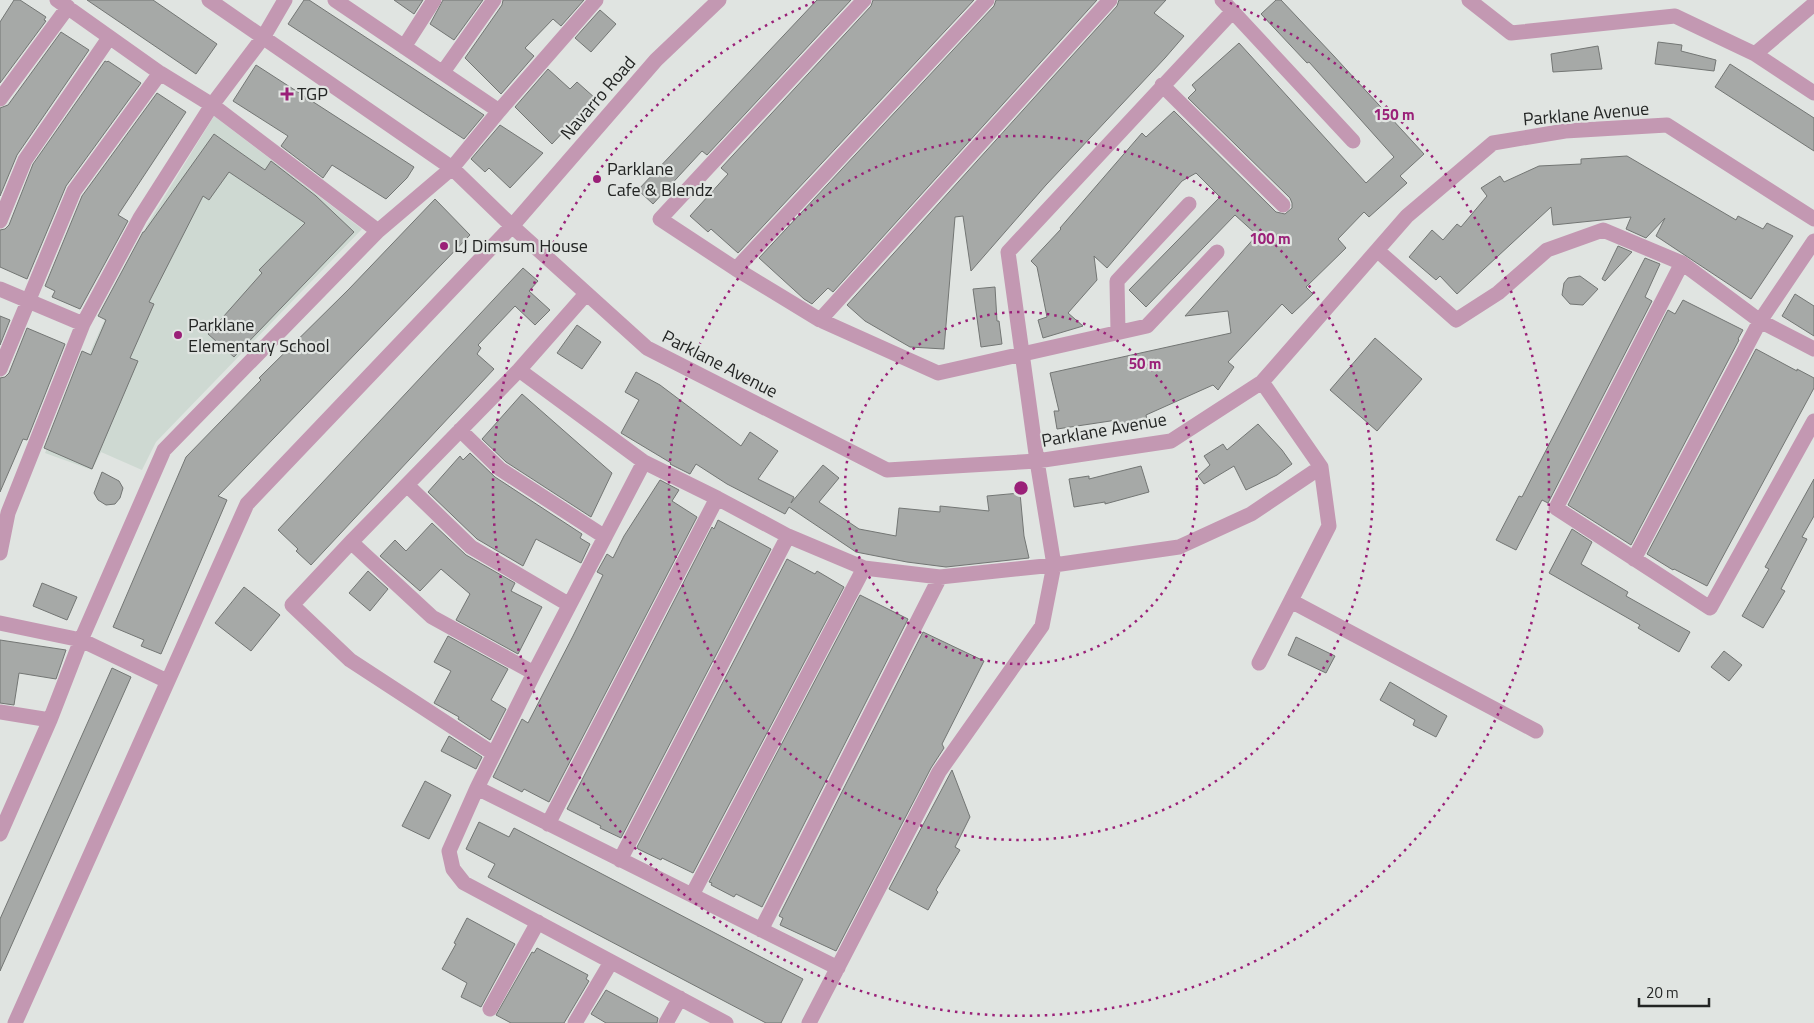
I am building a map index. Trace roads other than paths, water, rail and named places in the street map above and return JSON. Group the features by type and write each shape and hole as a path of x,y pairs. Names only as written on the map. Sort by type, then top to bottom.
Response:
{"street":[{"name":"Parklane Avenue","path":"209,0 264,36 452,168 512,226 647,348 887,470 1037,461 1170,441 1262,382 1407,216 1493,143 1565,131 1667,125 1814,219"},
{"path":"0,553 8,513 83,324 140,218 212,105 264,36 285,0"},
{"path":"335,0 357,6 404,47 499,111"},
{"path":"404,47 434,0"},
{"path":"443,72 494,0"},
{"path":"0,834 50,720 81,640 164,450 378,231 452,168 596,0"},
{"name":"Navarro Road","path":"15,1023 247,504 512,226 656,60 719,0"},
{"path":"864,0 660,219 736,269 820,320 938,372 1146,326 1217,252"},
{"path":"736,269 987,0"},
{"path":"820,320 1110,0"},
{"path":"1222,0 1353,142"},
{"path":"1470,0 1511,33 1675,16 1755,54 1814,93"},
{"path":"0,98 62,4 160,73 212,105 378,231"},
{"path":"1755,54 1814,4"},
{"path":"809,1023 939,772 1042,626 1054,565 1037,461 1008,252 1232,11"},
{"path":"0,221 25,160 109,38"},
{"path":"0,369 74,191 160,73"},
{"path":"1162,85 1283,205"},
{"path":"1118,332 1117,281 1189,204"},
{"path":"1378,251 1456,320 1498,293 1547,250 1603,230 1682,263 1760,321 1814,349"},
{"path":"1634,559 1760,321 1814,241"},
{"path":"1682,263 1556,508 1710,608 1814,421"},
{"path":"0,289 83,324"},
{"path":"494,754 350,660 292,606 351,542 519,370 586,294"},
{"path":"519,370 644,462 788,536 864,568 940,577 1054,565 1179,547 1251,514 1321,467"},
{"path":"1259,663 1329,526 1321,467 1262,382"},
{"path":"460,430 500,469 605,537"},
{"path":"644,462 568,604 477,788 449,851 453,869 464,883 726,1023"},
{"path":"406,485 471,547 568,604"},
{"path":"548,824 717,498"},
{"path":"620,860 788,536"},
{"path":"351,542 432,617 534,673"},
{"path":"692,895 864,568"},
{"path":"761,930 940,577"},
{"path":"1291,600 1536,731"},
{"path":"0,623 81,640 167,681"},
{"path":"0,712 50,720"},
{"path":"477,788 838,968"},
{"path":"490,1009 538,922"},
{"path":"575,1023 611,962"},
{"path":"666,1023 680,998"}],"place":[{"name":"TGP","path":"287,94"},
{"name":"Parklane Cafe & Blendz","path":"597,179"},
{"name":"LJ Dimsum House","path":"444,246"},
{"name":"Parklane Elementary School","path":"178,335"}]}
